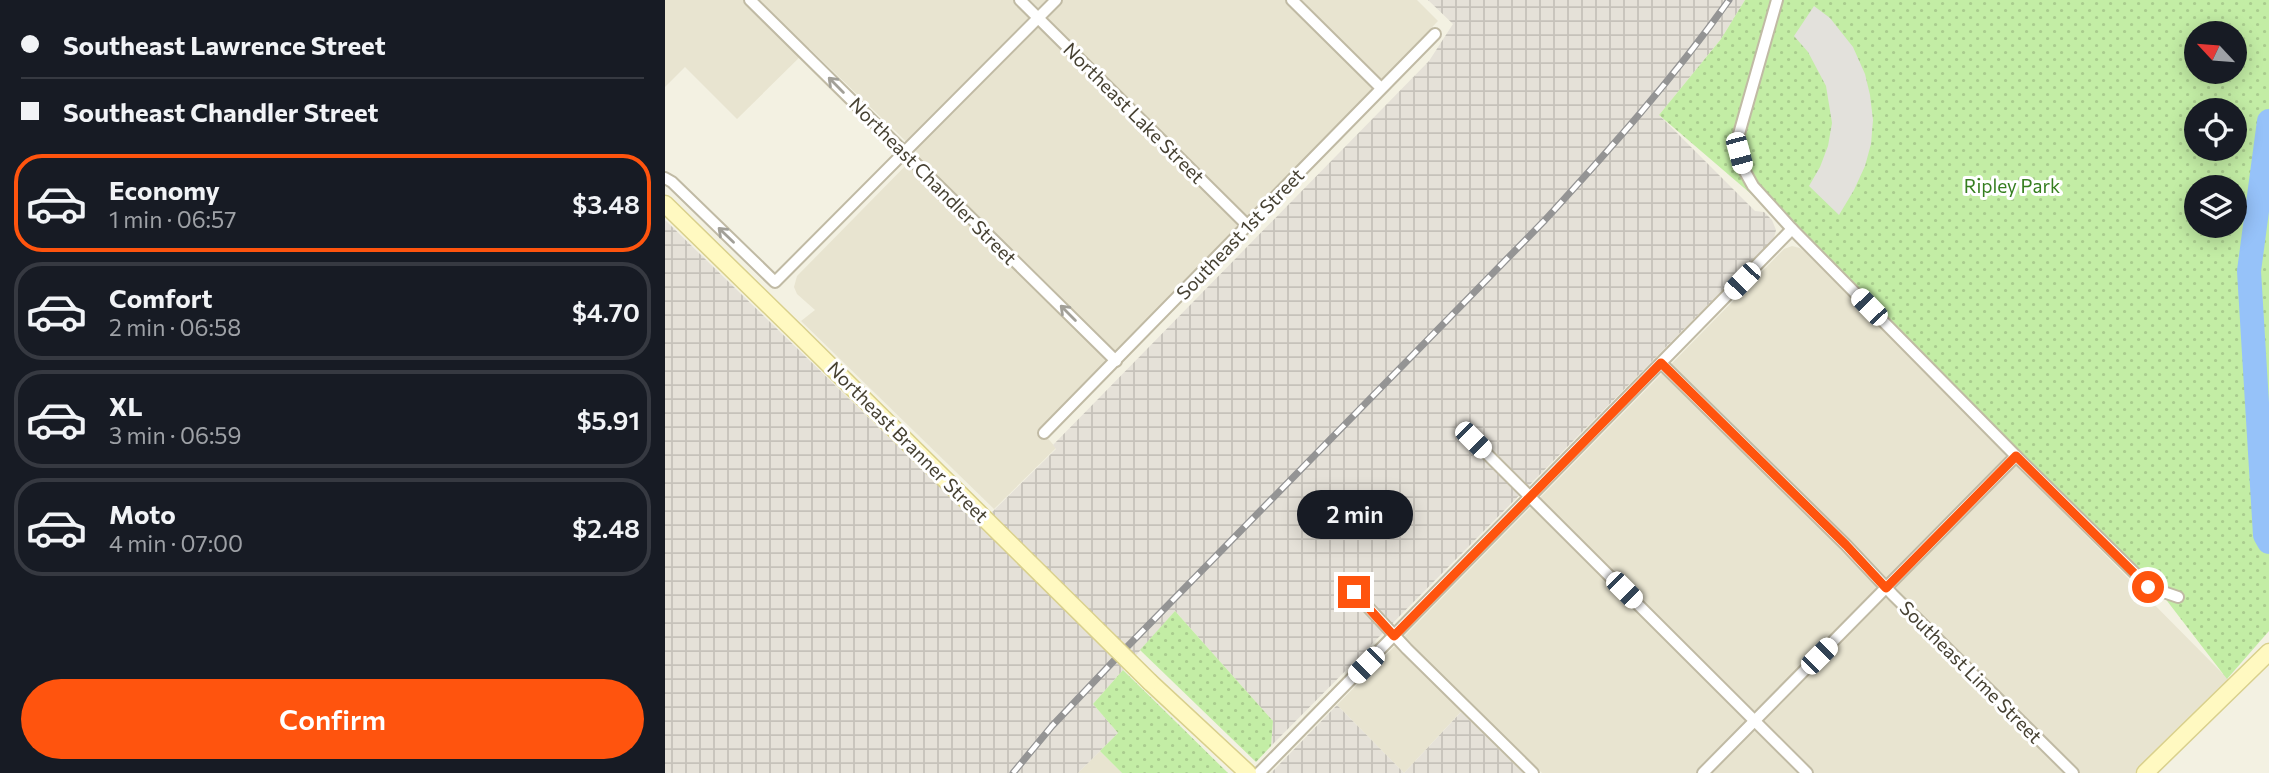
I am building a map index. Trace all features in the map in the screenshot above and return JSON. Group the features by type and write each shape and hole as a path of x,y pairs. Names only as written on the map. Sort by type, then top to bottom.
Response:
{"main road":[{"name":"Northeast Branner Street","path":"665,204 1150,682 1248,773"},
{"path":"2145,773 2265,656"}],"street":[{"name":"Northeast Chandler Street","path":"750,0 1117,361"},
{"name":"Northeast Lake Street","path":"1020,0 1248,226"},
{"path":"665,178 775,282 1056,0"},
{"path":"1291,0 1381,88"},
{"path":"1777,0 1740,126 1739,153 1743,168 1753,186 1792,229 2148,587 2178,597"},
{"name":"Southeast 1st Street","path":"1044,433 1435,34"},
{"path":"1259,773 1792,229"},
{"name":"Southeast Lime Street","path":"1661,363 2073,773"},
{"path":"1473,440 1807,773"},
{"path":"1703,773 2016,456"},
{"path":"1354,592 1394,636 1533,773"}],"shaded area":[{"path":"665,0 1417,0 1438,21 1040,429 1056,448 994,509 801,321 815,310 797,294 794,287 797,276 918,153 809,48 737,119 685,67 665,87"},
{"path":"1428,0 1745,0 1721,39 1659,115 1755,211 1764,212 1772,220 1776,230 1774,238 1271,746 1273,721 1175,611 1093,704 1118,733 1078,773 665,773 665,220 979,525 1056,449 1053,445 1429,61 1453,24"},
{"path":"1814,6 1830,18 1853,47 1865,74 1873,120 1871,144 1865,166 1839,215 1809,186 1828,146 1832,123 1826,86 1808,52 1794,36"},
{"path":"1792,246 1807,254 2229,680 2135,773 1542,773 1470,702 1404,773 1337,705 1784,249"},
{"path":"1337,705 1404,773 1271,773"},
{"path":"1461,712 1523,773 1404,773"},
{"path":"1100,751 1122,773 1078,773"}],"green space":[{"name":"Ripley Park","path":"1745,0 2269,0 2269,631 2227,679 2161,593 1792,229 1659,115 1721,39"},
{"path":"1175,611 1273,721 1271,746 1256,762 1140,650"},
{"path":"1123,670 1228,773 1122,773 1100,751 1118,733 1093,704"}],"waterway":[{"path":"2269,121 2249,271 2265,535 2269,542"}],"railway":[{"path":"1013,773 1052,726 1125,649 1545,220 1640,113 1729,0"}],"route":[{"path":"1354,592 1394,636 1661,363 1846,545 1886,588 2016,456 2148,587"}]}
